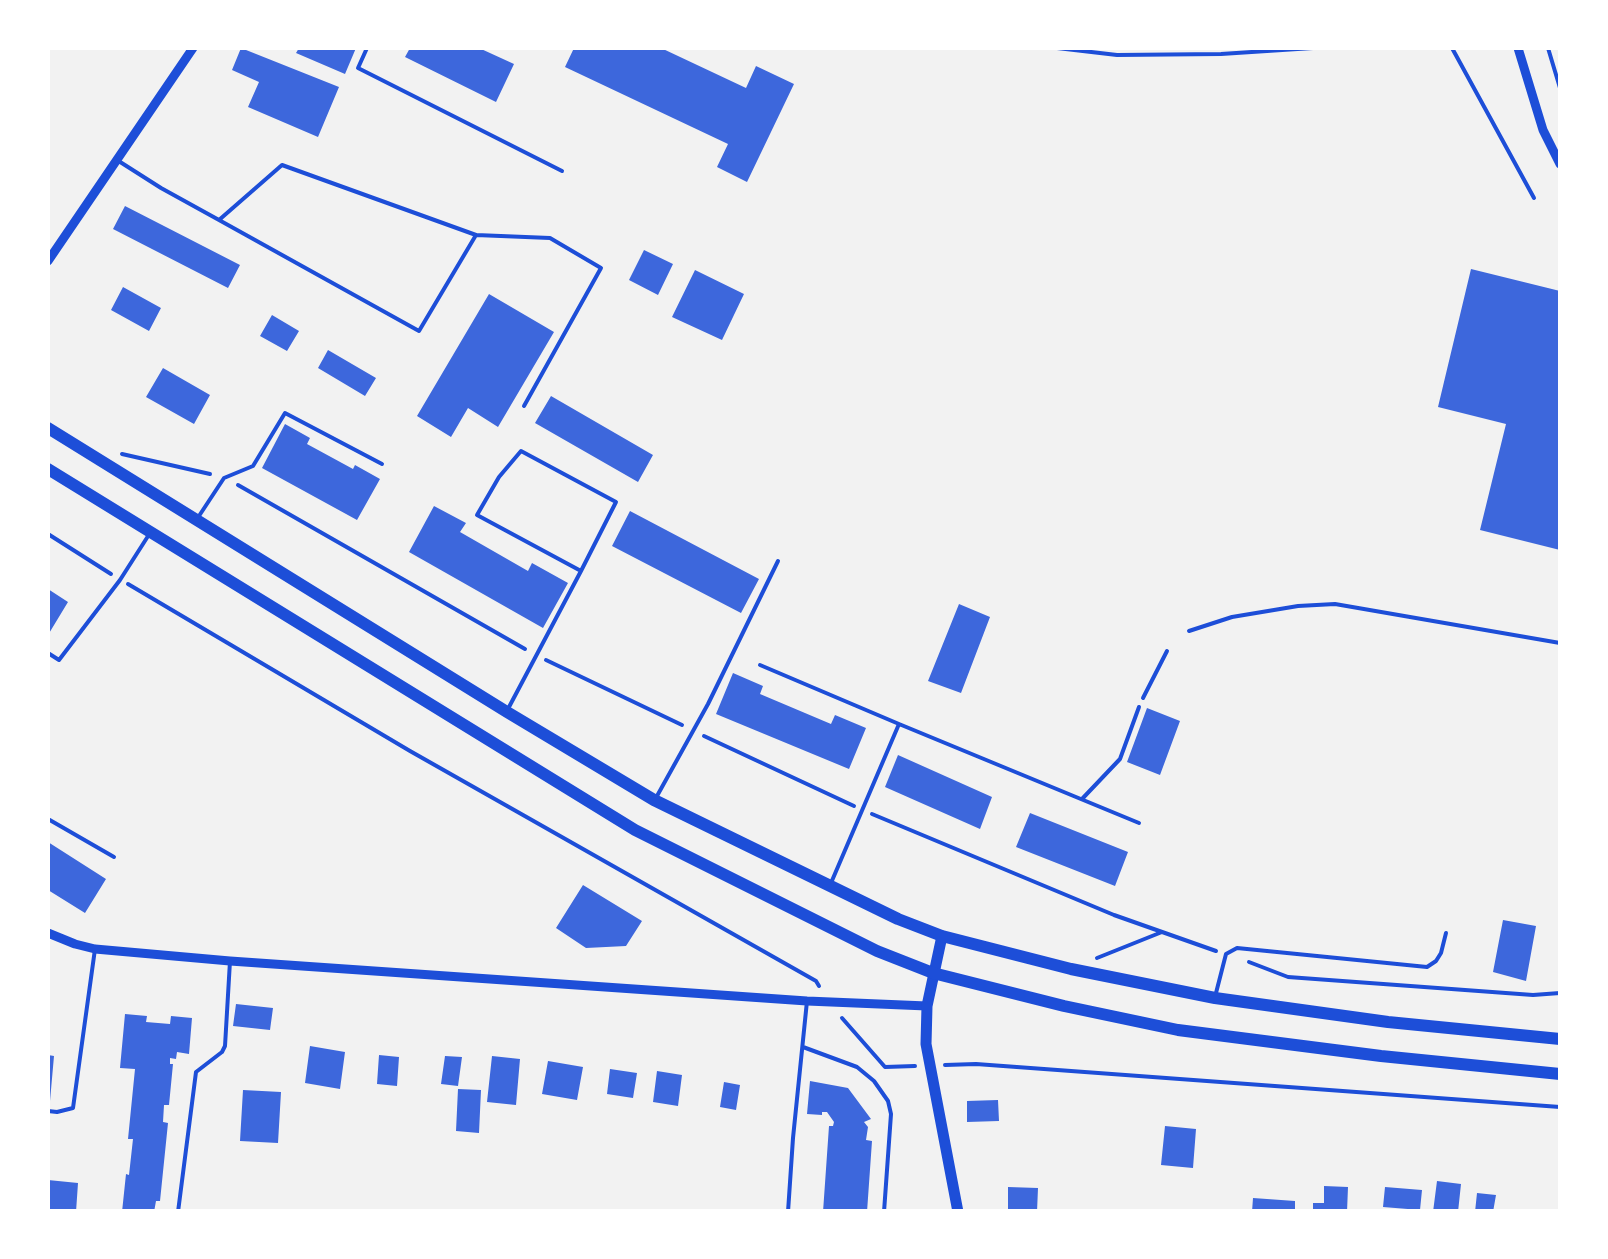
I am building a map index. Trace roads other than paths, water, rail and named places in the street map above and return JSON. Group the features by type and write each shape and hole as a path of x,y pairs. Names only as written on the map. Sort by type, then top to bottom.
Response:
{"main road":[{"path":"48,428 654,800 898,919 942,936 1072,969 1214,998 1388,1022 1560,1039"},
{"path":"48,469 635,830 877,951 932,972 1178,1030 1560,1074"},
{"path":"942,936 932,972 926,1044 958,1212"}],"street":[{"path":"48,261 192,48"},
{"path":"1518,48 1542,130 1560,164"},
{"path":"48,933 95,949 230,961 807,1002 927,1006"}],"lane":[{"path":"367,48 358,68 562,172"},
{"path":"1057,48 1117,55 1313,48"},
{"path":"116,160 419,331 476,234"},
{"path":"219,220 282,165 476,234 550,238 601,268 524,406"},
{"path":"197,519 224,478 253,466 285,413 382,464"},
{"path":"506,712 581,571 616,502 520,451 499,477 478,515 581,571"},
{"path":"48,653 59,660 150,534"},
{"path":"654,800 708,704 778,561"},
{"path":"760,665 1140,823"},
{"path":"1082,799 1120,758 1139,707"},
{"path":"829,887 898,724"},
{"path":"48,818 114,858"},
{"path":"1214,998 1226,954 1237,948 1427,967 1436,962 1446,933"},
{"path":"48,1111 73,1108 95,949"},
{"path":"178,1212 196,1072 225,1046 230,961"},
{"path":"788,1212 807,1002"},
{"path":"802,1047 857,1067 874,1081 888,1101 892,1114 884,1212"}]}
